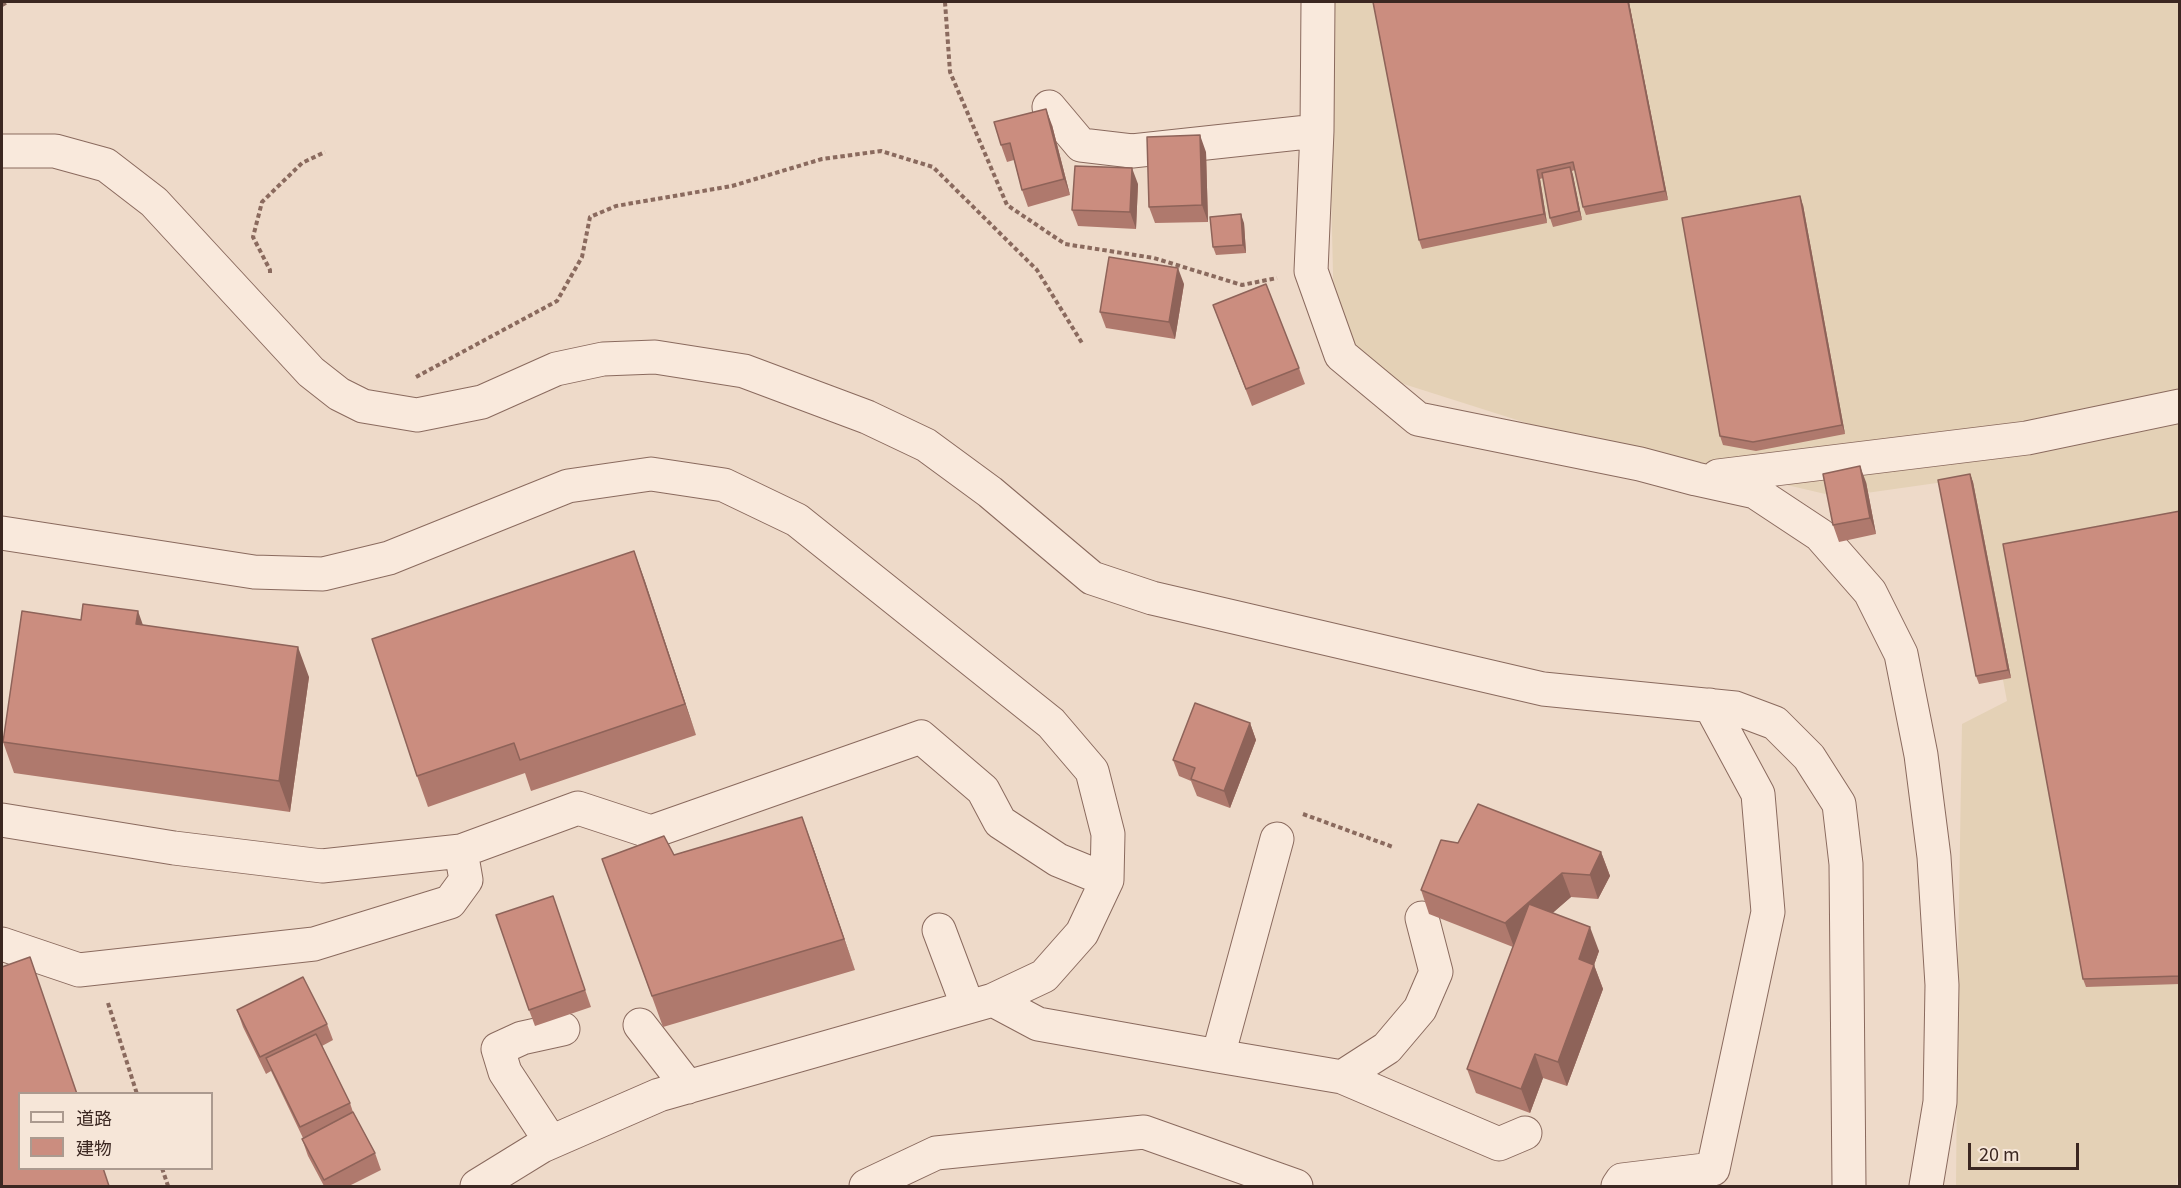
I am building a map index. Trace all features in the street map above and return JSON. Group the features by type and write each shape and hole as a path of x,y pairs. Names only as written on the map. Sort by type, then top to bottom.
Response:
{"street":[{"path":"1318,2 1317,131 1311,271 1341,356 1418,420 1640,464 1755,492 1820,535 1870,592 1901,654 1921,754 1934,857 1942,985 1940,1102 1926,1186"},
{"path":"1049,107 1081,145 1132,151 1317,131"},
{"path":"2,151 55,151 106,165 154,202 311,372 339,394 363,406 417,415 482,402 556,369 603,359 655,357 744,371 867,417 926,445 990,492 1092,578 1152,598 1544,688 1735,708 1775,723 1809,757 1839,804 1846,864 1848,1186"},
{"path":"1696,479 2027,438 2180,406"},
{"path":"2,533 254,572 323,574 389,558 568,486 651,474 724,485 797,520 1051,723 1092,771 1108,834 1107,879 1082,933 1044,976 980,1004 659,1095 551,1142 477,1186"},
{"path":"1618,1186 1622,1180 1713,1169 1768,912 1758,794 1710,705"},
{"path":"2,820 174,848 322,866 460,851 578,808 651,832 921,737 983,790 1000,822 1058,860 1107,879"},
{"path":"1218,1056 1277,839"},
{"path":"2,944 79,970 314,944 450,902 466,880 460,851"},
{"path":"1342,1077 1387,1048 1420,1009 1436,972 1422,918"},
{"path":"939,930 980,1004 1038,1024 1342,1077 1499,1144 1525,1133"},
{"path":"640,1025 688,1087"},
{"path":"551,1142 505,1072 498,1048 522,1038 563,1029"},
{"path":"866,1186 936,1153 1144,1132 1296,1186"}],"path":[{"path":"2,5 7,2"},
{"path":"945,2 950,72 1007,205 1065,244 1154,258 1242,285 1311,271"},
{"path":"410,380 557,301 582,257 590,218 616,206 732,186 822,159 881,151 933,166 1037,270 1082,343"},
{"path":"268,325 270,270 253,237 262,202 302,163 325,152"},
{"path":"1299,812 1393,847"},
{"path":"96,969 136,1092"},
{"path":"163,1170 168,1186"}],"shaded area":[{"path":"1320,2 2179,2 2180,1166 2176,1186 1956,1186 1962,724 2007,701 1965,479 1838,497 1536,426 1369,373 1334,315 1329,105"}],"building":[{"path":"1373,2 1628,2 1665,191 1583,207 1573,162 1537,170 1544,214 1419,240"},
{"path":"1046,109 1064,179 1022,190 1010,143 1001,145 994,122"},
{"path":"1200,135 1202,205 1149,207 1147,137"},
{"path":"1075,166 1132,168 1130,212 1072,210"},
{"path":"1570,167 1579,211 1550,218 1542,173"},
{"path":"1800,196 1842,425 1753,442 1720,436 1682,218"},
{"path":"1241,214 1243,245 1213,247 1210,217"},
{"path":"1109,257 1178,268 1169,322 1100,312"},
{"path":"1266,284 1299,368 1246,389 1213,305"},
{"path":"1860,466 1870,518 1833,525 1823,474"},
{"path":"1970,474 2008,670 1976,676 1938,480"},
{"path":"2180,511 2180,976 2083,979 2003,544"},
{"path":"634,551 685,704 520,760 514,743 417,776 372,639"},
{"path":"83,604 138,611 136,624 298,647 279,781 3,742 22,611 81,620"},
{"path":"1195,703 1250,723 1224,791 1191,779 1195,768 1173,760"},
{"path":"1478,804 1601,852 1590,875 1562,873 1505,923 1421,890 1441,840 1458,843"},
{"path":"802,817 844,939 652,996 602,859 664,836 674,855"},
{"path":"553,896 585,990 529,1010 496,915"},
{"path":"1529,904 1590,927 1579,959 1594,965 1558,1062 1535,1054 1521,1089 1467,1069"},
{"path":"30,957 76,1092 18,1092 18,1170 104,1170 109,1186 2,1186 2,967"},
{"path":"303,977 327,1024 260,1057 237,1010"},
{"path":"316,1034 350,1103 300,1127 266,1058"},
{"path":"353,1112 375,1153 324,1180 302,1139"}]}
